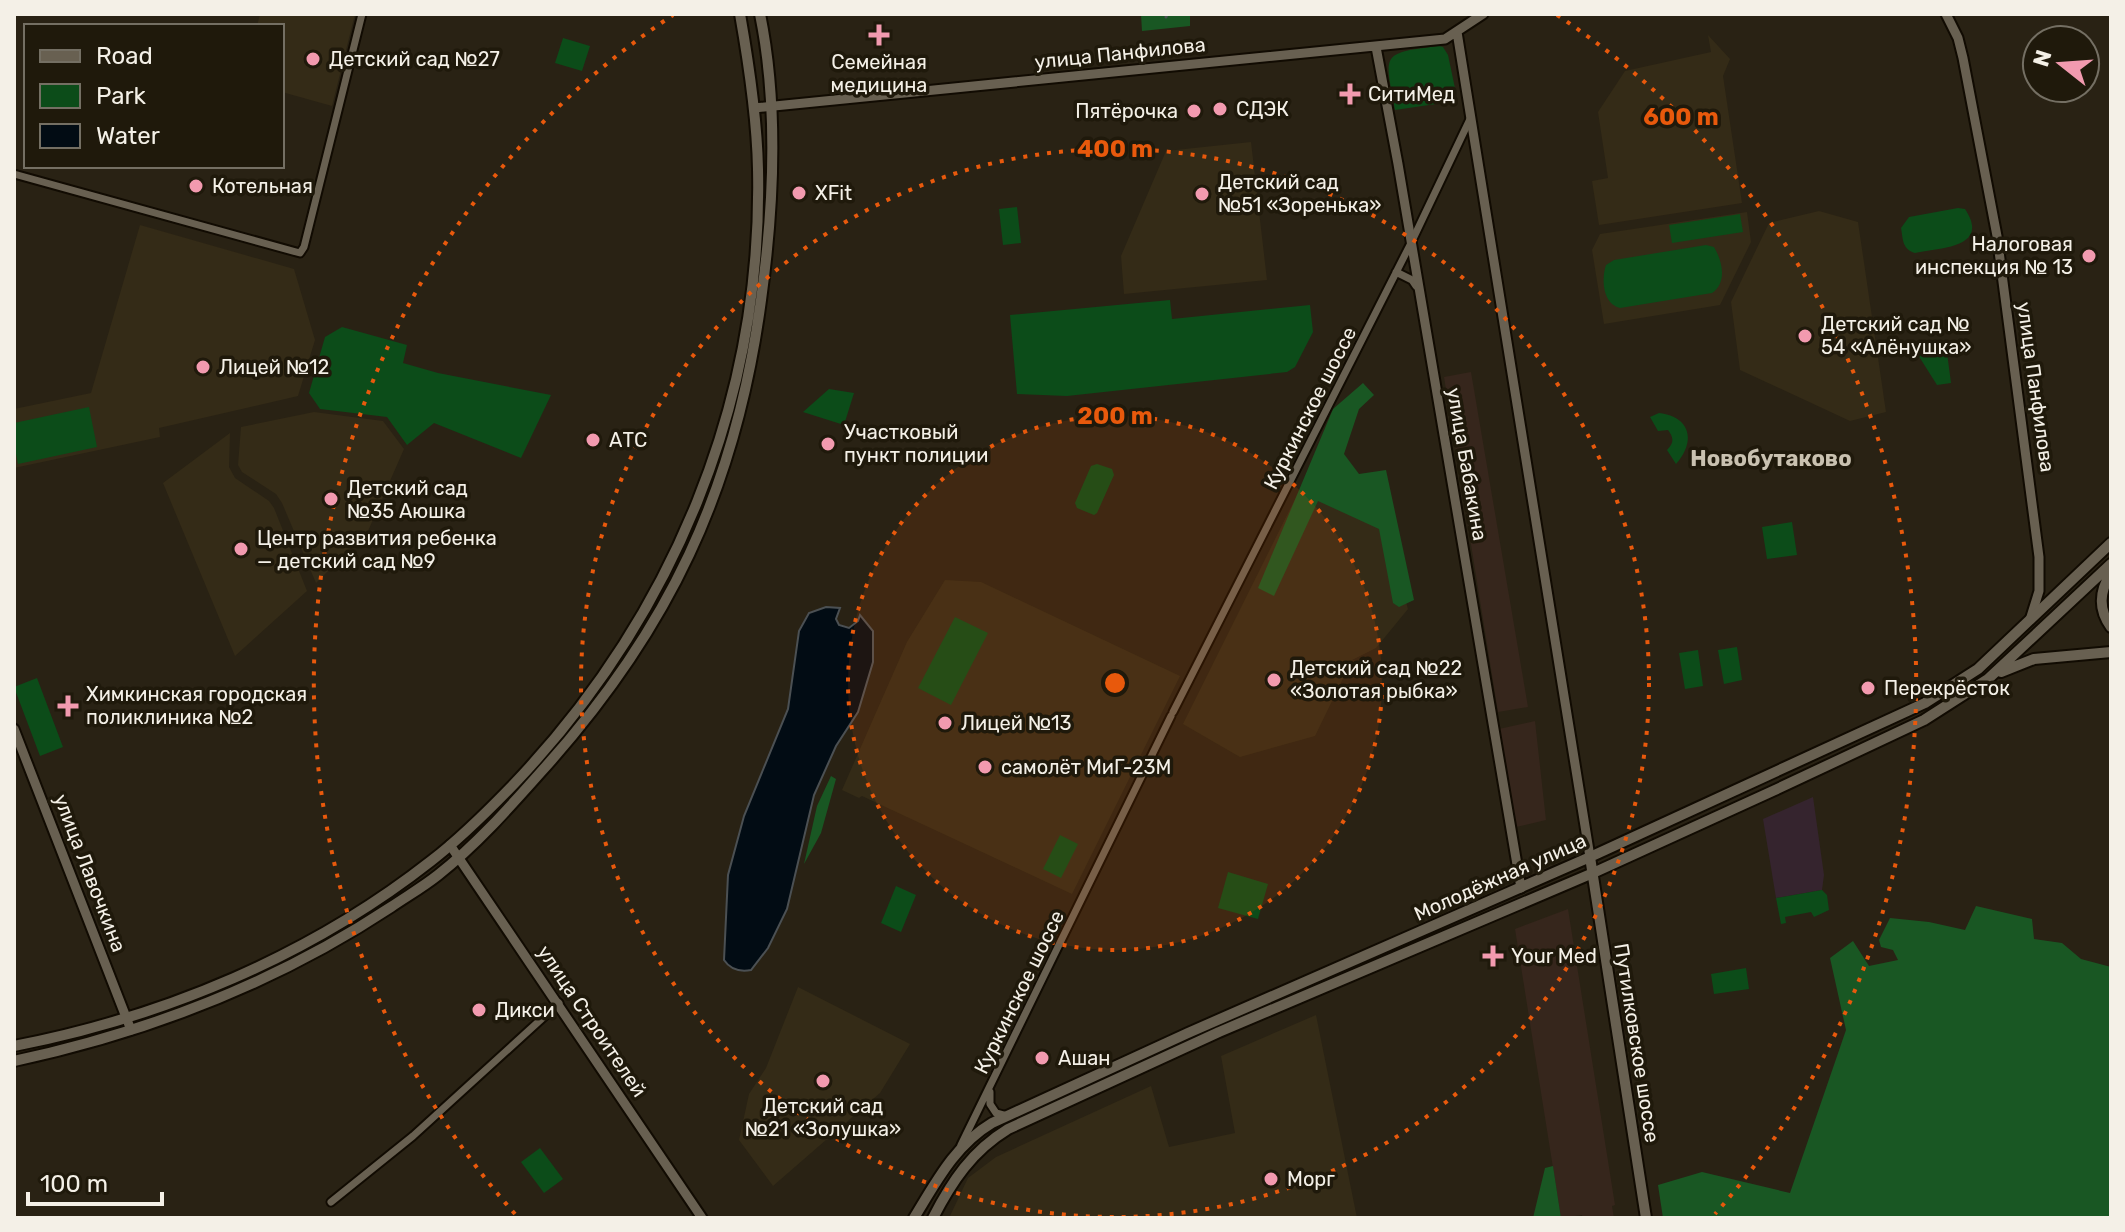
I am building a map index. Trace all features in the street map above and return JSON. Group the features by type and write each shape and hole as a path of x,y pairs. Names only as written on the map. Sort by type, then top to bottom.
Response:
{"main road":[{"path":"14,1046 127,1018 200,992 286,954 396,887 450,845 525,772 590,695 646,611 688,526 722,432 737,373 747,315 758,206 754,108 740,14"},
{"path":"14,1061 65,1050 212,1002 293,965 360,927 439,874 459,856 518,798 616,683 657,618 707,514 736,433 752,370 771,206 771,106 760,14"},
{"name":"Молодёжная улица","path":"914,1218 957,1152 981,1129 1224,1016 1521,888 1925,703 1978,669 2027,625 2111,540"},
{"name":"Молодёжная улица","path":"933,1218 963,1167 988,1141 1008,1129 1219,1032 1593,873 1924,720 1988,679 2111,564"},
{"path":"2111,573 2102,590 2101,600 2102,610 2111,627"},
{"path":"1988,679 2034,659 2111,652"},
{"name":"Путилковское шоссе","path":"1590,857 1646,1218"}],"street":[{"path":"14,174 300,253 362,14"},
{"name":"улица Панфилова","path":"754,108 1445,39 1483,14"},
{"name":"улица Панфилова","path":"1946,14 1958,38 1963,58 2003,276 2040,565 2039,591 2027,625"},
{"path":"1457,32 1590,857"},
{"name":"улица Бабакина","path":"1376,47 1521,888"},
{"name":"Куркинское шоссе","path":"957,1152 1172,714 1411,243 1471,116"},
{"path":"1396,272 1412,280 1419,290"},
{"name":"улица Лавочкина","path":"14,729 131,1030"},
{"name":"улица Строителей","path":"450,845 702,1218"},
{"path":"331,1202 413,1136 559,1003"},
{"path":"990,1090 990,1104 996,1113 1007,1116"}],"shaded area":[{"name":"Детский сад №27","path":"260,14 355,14 332,106 284,93 284,24 258,24"},
{"path":"1708,35 1730,59 1723,76 1742,203 1599,225 1592,181 1608,178 1598,112 1625,71 1711,52"},
{"name":"Детский сад №51 «Зоренька»","path":"1251,142 1267,280 1124,294 1121,256 1166,151"},
{"name":"Детский сад № 54 «Алёнушка»","path":"1819,211 1858,222 1886,412 1850,421 1740,370 1731,302 1769,223"},
{"path":"1747,212 1751,242 1720,305 1604,324 1592,250 1600,234"},
{"name":"Лицей №12","path":"140,225 294,269 315,340 298,396 159,428 160,437 14,468 14,409 91,393"},
{"path":"1471,372 1528,707 1498,712 1444,377"},
{"name":"Детский сад №35 Аюшка","path":"314,412 383,421 404,449 368,531 316,583 282,503 276,494 242,472 238,465 241,427"},
{"name":"Центр развития ребенка — детский сад №9","path":"230,433 229,467 235,478 269,501 274,508 307,591 235,656 163,483"},
{"path":"1304,481 1384,525 1408,609 1376,648 1352,660 1315,736 1240,757 1183,724"},
{"name":"Лицей №13","path":"945,580 981,582 1180,676 1072,894 862,796 859,798 842,790 907,642"},
{"path":"1535,721 1546,820 1516,827 1513,826 1499,729"},
{"path":"1813,797 1824,875 1822,890 1776,898 1763,819"},
{"path":"1568,909 1615,1205 1612,1206 1614,1218 1583,1218 1582,1215 1561,1218 1515,929"},
{"name":"Детский сад №21 «Золушка»","path":"798,987 910,1044 880,1093 773,1186 739,1140 749,1094 766,1068"},
{"path":"1316,1015 1357,1218 949,1218 968,1178 996,1157 1151,1086 1169,1147 1235,1133 1221,1056"}],"green space":[{"path":"1141,14 1190,14 1190,26 1142,31"},
{"path":"563,38 590,46 582,71 555,63"},
{"path":"1439,46 1448,55 1456,93 1435,96 1436,104 1395,110 1389,77 1391,60 1405,51"},
{"path":"1017,207 1021,243 1003,245 999,209"},
{"path":"1965,209 1971,222 1972,232 1967,239 1949,247 1915,253 1905,246 1901,228 1909,217"},
{"path":"1740,214 1743,232 1672,243 1669,225"},
{"path":"1706,245 1714,247 1721,266 1720,284 1712,293 1620,308 1607,297 1604,271 1606,265 1614,260"},
{"path":"1170,300 1172,319 1310,305 1313,332 1295,367 1287,372 1067,396 1017,394 1010,315"},
{"path":"342,327 407,345 403,363 551,395 521,458 434,423 407,445 387,417 320,409 309,393 325,337"},
{"path":"1946,345 1951,383 1937,385 1913,347"},
{"path":"1363,383 1374,395 1359,409 1344,454 1359,474 1386,470 1414,600 1399,607 1393,603 1379,529 1318,501 1274,596 1258,588 1333,409"},
{"path":"829,389 854,393 844,425 803,412"},
{"path":"89,407 97,447 18,464 14,423"},
{"path":"1659,413 1678,419 1687,431 1686,447 1676,464 1667,450 1672,443 1670,433 1668,430 1658,431 1650,417"},
{"path":"1097,464 1112,469 1114,475 1094,515 1077,508 1075,503 1091,466"},
{"path":"1792,522 1797,555 1767,559 1762,527"},
{"path":"955,617 988,633 951,705 918,688"},
{"path":"1737,647 1742,680 1724,684 1718,650"},
{"path":"1698,650 1703,686 1685,689 1679,653"},
{"path":"37,678 63,747 40,756 14,687"},
{"path":"831,776 836,779 821,833 804,864 817,806"},
{"path":"1060,835 1078,844 1061,878 1043,869"},
{"path":"1228,872 1268,884 1258,919 1218,908"},
{"path":"896,886 916,895 901,932 881,923"},
{"path":"1822,890 1827,895 1829,910 1814,917 1811,912 1785,917 1786,923 1781,924 1776,898"},
{"path":"1976,906 2032,919 2034,939 2062,943 2081,959 2111,967 2111,1218 1663,1218 1658,1185 1702,1172 1790,1193 1846,1030 1830,958 1853,941 1869,966 1898,960 1893,950 1881,947 1879,940 1890,918 1965,930"},
{"path":"1746,968 1749,989 1714,994 1711,974"},
{"path":"540,1148 563,1179 544,1193 521,1162"},
{"path":"1553,1166 1561,1218 1533,1218 1545,1168"}],"water":[{"path":"826,607 840,608 836,619 839,625 849,628 860,615 873,631 873,662 858,712 836,746 814,795 787,909 768,948 751,970 739,970 724,960 728,875 744,816 788,709 799,631 809,613"}],"place":[{"name":"Семейная медицина","path":"879,35"},
{"name":"Детский сад №27","path":"313,59"},
{"name":"СитиМед","path":"1350,94"},
{"name":"СДЭК","path":"1220,109"},
{"name":"Пятёрочка","path":"1194,111"},
{"name":"Котельная","path":"196,186"},
{"name":"XFit","path":"799,193"},
{"name":"Детский сад №51 «Зоренька»","path":"1202,194"},
{"name":"Налоговая инспекция № 13","path":"2089,256"},
{"name":"Детский сад № 54 «Алёнушка»","path":"1805,336"},
{"name":"Лицей №12","path":"203,367"},
{"name":"АТС","path":"593,440"},
{"name":"Участковый пункт полиции","path":"828,444"},
{"name":"Детский сад №35 Аюшка","path":"331,499"},
{"name":"Центр развития ребенка — детский сад №9","path":"241,549"},
{"name":"Детский сад №22 «Золотая рыбка»","path":"1274,680"},
{"name":"Перекрёсток","path":"1868,688"},
{"name":"Химкинская городская поликлиника №2","path":"68,706"},
{"name":"Лицей №13","path":"945,723"},
{"name":"самолёт МиГ-23М","path":"985,767"},
{"name":"Your Med","path":"1493,956"},
{"name":"Дикси","path":"479,1010"},
{"name":"Ашан","path":"1042,1058"},
{"name":"Детский сад №21 «Золушка»","path":"823,1081"},
{"name":"Морг","path":"1271,1179"}],"district":[{"name":"Новобутаково","path":"1771,458"}]}
